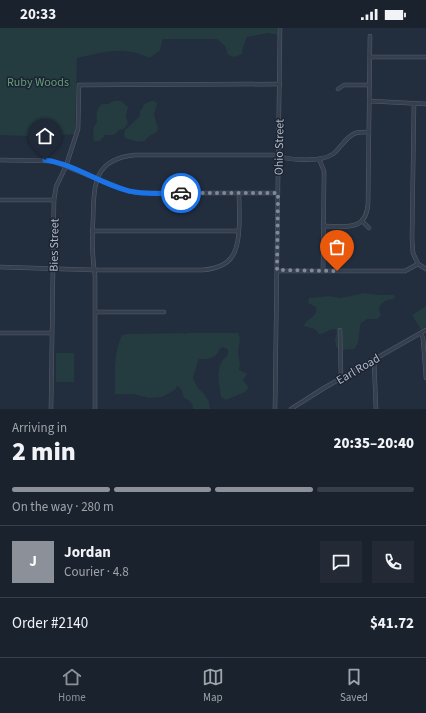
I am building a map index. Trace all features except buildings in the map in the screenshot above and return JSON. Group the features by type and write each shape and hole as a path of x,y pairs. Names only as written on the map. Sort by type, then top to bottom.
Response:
{"street":[{"name":"Ohio Street","path":"275,409 280,28"},
{"path":"323,226 349,226 363,222 368,211 370,36"},
{"path":"370,57 426,57"},
{"name":"Bies Street","path":"51,409 54,200 56,187 66,166 78,129 79,85 280,84"},
{"path":"338,88 344,85 370,85"},
{"path":"369,101 426,104"},
{"path":"414,103 413,253 418,264 426,269"},
{"path":"95,409 95,312 92,231 94,187 97,178 106,166 117,158 126,156 258,155 284,158 319,159 332,154 347,139 356,133 369,132"},
{"path":"319,159 324,171 323,271"},
{"path":"0,160 45,160 66,166 128,191 140,193 278,193"},
{"path":"0,268 94,270 212,269 222,265 232,258 237,246 239,194"},
{"path":"0,200 54,200"},
{"path":"363,222 369,228"},
{"path":"92,231 238,231"},
{"path":"277,270 405,271 418,264"},
{"path":"95,312 164,312"},
{"path":"340,330 341,378"},
{"name":"Earl Road","path":"291,409 341,378 426,330"},
{"path":"421,332 423,338 426,378"},
{"path":"0,333 52,333"},
{"path":"374,359 376,409"}],"green space":[{"name":"Ruby Woods","path":"0,28 277,28 278,35 268,33 247,37 242,54 235,57 228,55 225,46 217,39 163,39 160,50 150,58 131,52 114,51 77,58 75,134 19,136 0,135"},
{"path":"114,101 121,101 128,107 126,117 128,123 124,129 119,130 114,135 105,135 100,141 94,141 93,131 97,122 97,114 100,106 102,104 108,104"},
{"path":"151,101 157,103 154,115 158,128 157,132 149,136 145,141 138,142 125,138 125,130 140,116 140,111 144,104"},
{"path":"364,293 394,295 395,297 394,299 385,301 380,306 379,308 381,315 378,319 367,319 361,323 358,340 354,349 342,350 336,347 335,340 337,331 335,329 319,334 315,329 304,326 305,323 316,313 316,307 308,303 309,298 329,296 341,298"},
{"path":"426,306 426,327 421,330 412,315"},
{"path":"238,333 240,338 238,353 240,363 239,370 247,374 243,380 249,388 245,392 226,400 221,397 218,374 221,364 228,355 228,350 222,347 216,355 206,359 199,359 193,378 198,388 209,402 210,409 193,409 191,403 184,398 181,389 177,386 175,390 162,397 149,398 134,394 115,394 116,357 122,335"},
{"path":"56,353 74,353 74,382 56,382"}],"way so far":[{"path":"181,193 278,193 277,270 337,271"}],"route":[{"path":"45,160 66,166 128,191 140,193 181,193"}]}
